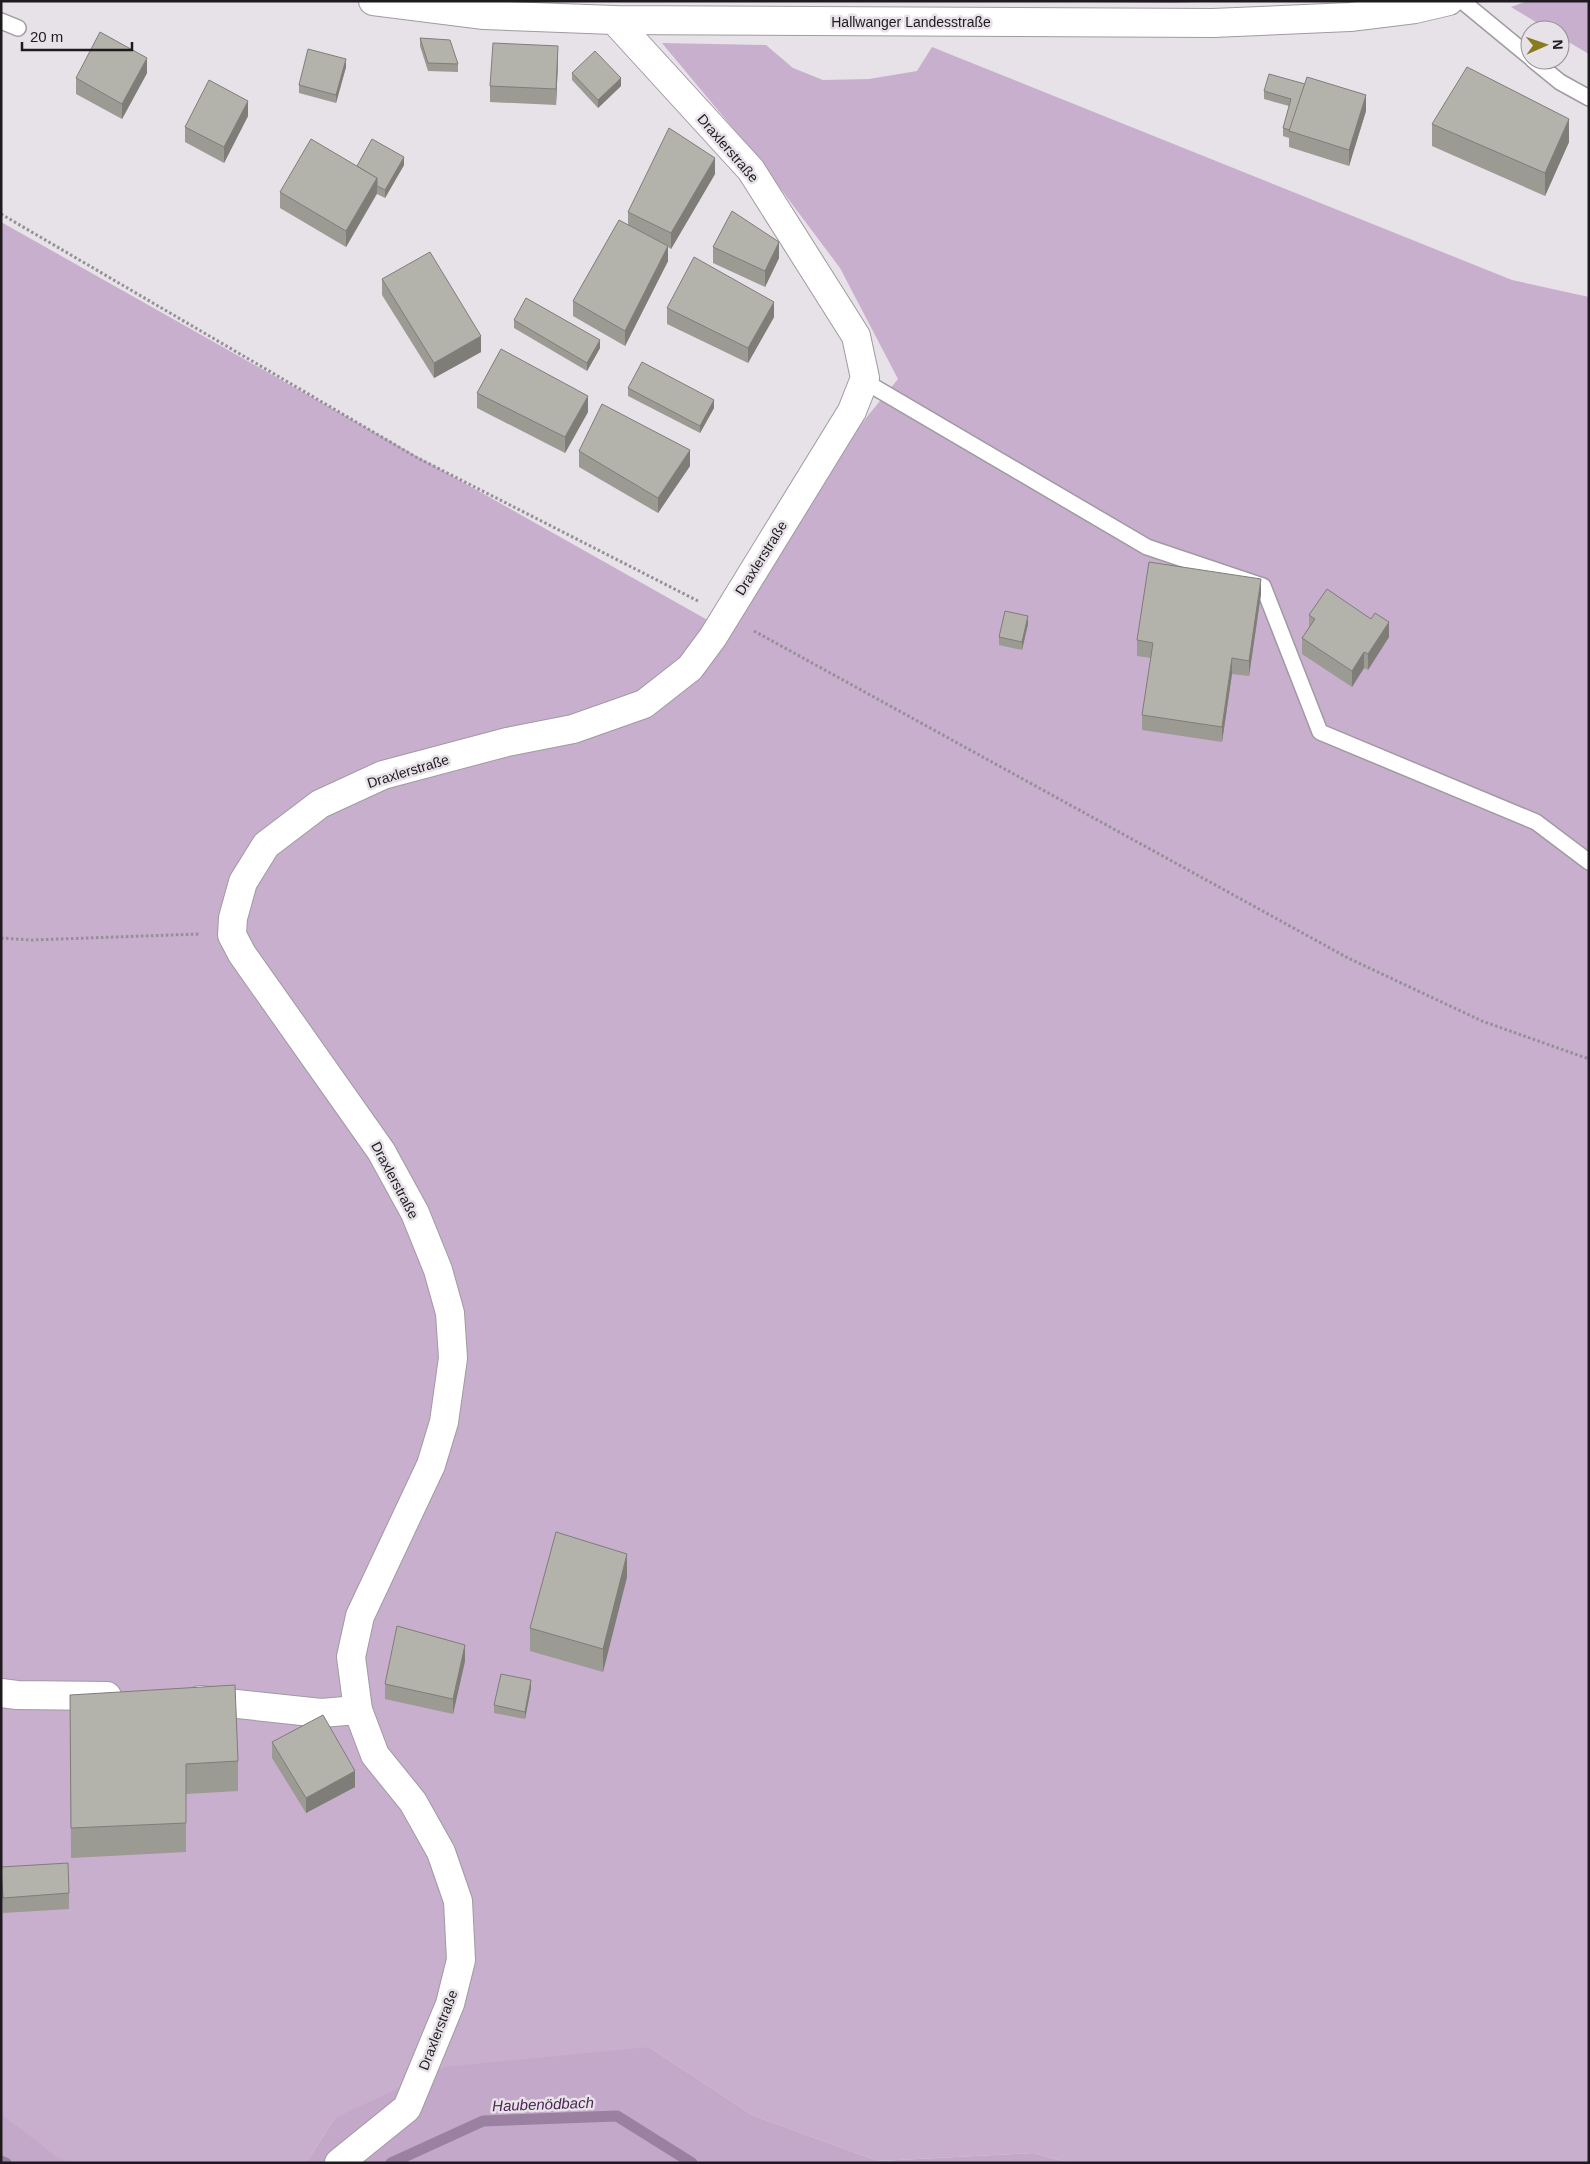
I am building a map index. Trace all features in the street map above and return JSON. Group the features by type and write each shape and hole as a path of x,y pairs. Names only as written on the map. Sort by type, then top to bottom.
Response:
{"street":[{"name":"Hallwanger Landesstraße","path":"373,1 484,15 614,20 1213,23 1350,17 1415,9 1449,1"},
{"name":"Draxlerstraße","path":"339,2163 407,2108 450,2004 461,1960 458,1901 441,1852 413,1802 375,1755 358,1710 352,1657 360,1616 393,1542 431,1465 444,1422 453,1358 450,1313 438,1270 418,1221 381,1151 262,983 242,954 232,935 233,918 243,882 266,845 320,804 383,775 507,742 573,729 644,704 690,668 726,615 852,411 864,381 864,369 856,336 751,170 614,20"},
{"path":"1,1693 18,1695 130,1696"},
{"path":"179,1699 320,1713 358,1710"}],"lane":[{"path":"1462,1 1520,49"},
{"path":"1,21 18,28"},
{"path":"1545,70 1560,82 1589,98"},
{"path":"864,381 1147,547 1263,586 1320,732 1536,822 1589,862"}],"path":[{"path":"1,214 416,457 726,615 1348,958 1482,1021 1589,1059"},
{"path":"1,938 31,940 232,935"}],"shaded area":[{"path":"995,1 1219,1 1175,3"},
{"path":"1527,1 1589,1 1589,54 1570,43 1570,20 1532,20 1511,7"},
{"path":"662,43 766,45 793,68 823,80 869,79 917,71 932,47 1512,280 1589,297 1589,2163 1070,2163 1033,2153 878,2161 752,2115 649,2047 335,2118 306,2163 70,2163 58,2159 1,2113 1,222 727,631 848,440 898,379 840,268 756,156"},
{"path":"649,2047 752,2115 878,2161 1033,2153 1070,2163 306,2163 335,2118 444,2067"},
{"path":"1,2113 58,2158 70,2163 1,2163"}],"building":[{"path":"100,32 147,58 122,104 76,78"},
{"path":"420,38 450,40 458,64 428,63"},
{"path":"493,43 558,46 556,89 490,86"},
{"path":"308,49 346,59 336,95 299,85"},
{"path":"595,51 621,78 598,100 572,73"},
{"path":"1467,67 1569,119 1545,173 1432,124"},
{"path":"1269,74 1305,84 1290,130 1283,128 1291,99 1264,91"},
{"path":"1307,77 1366,95 1349,150 1289,131"},
{"path":"209,80 248,101 224,147 185,127"},
{"path":"669,128 715,158 671,233 628,212"},
{"path":"311,139 377,178 346,231 280,192"},
{"path":"372,139 404,157 385,190 377,186 377,178 357,166"},
{"path":"732,211 779,242 765,271 713,247"},
{"path":"619,220 668,246 625,331 573,301"},
{"path":"430,252 481,336 434,363 382,279"},
{"path":"694,257 774,302 748,348 667,308"},
{"path":"526,298 600,340 587,363 514,320"},
{"path":"501,349 588,396 565,437 477,393"},
{"path":"642,362 714,400 700,426 628,388"},
{"path":"602,404 690,450 658,498 579,451"},
{"path":"1149,562 1261,579 1249,661 1232,658 1222,727 1142,715 1153,643 1137,640"},
{"path":"1327,589 1371,619 1375,613 1389,622 1368,654 1364,652 1352,671 1302,638 1315,619 1309,615"},
{"path":"1005,611 1028,616 1022,642 999,637"},
{"path":"556,1532 627,1554 603,1649 530,1628"},
{"path":"397,1626 465,1645 453,1699 385,1684"},
{"path":"501,1674 531,1680 525,1712 494,1705"},
{"path":"235,1685 238,1761 186,1764 186,1823 71,1828 70,1695"},
{"path":"323,1715 355,1771 306,1798 272,1742"},
{"path":"68,1863 69,1893 3,1898 1,1867"}],"waterway":[{"name":"Haubenödbach","path":"391,2163 483,2121 617,2116 692,2163"},
{"name":"Haubenödbach","path":"1,2161 6,2163"}]}
